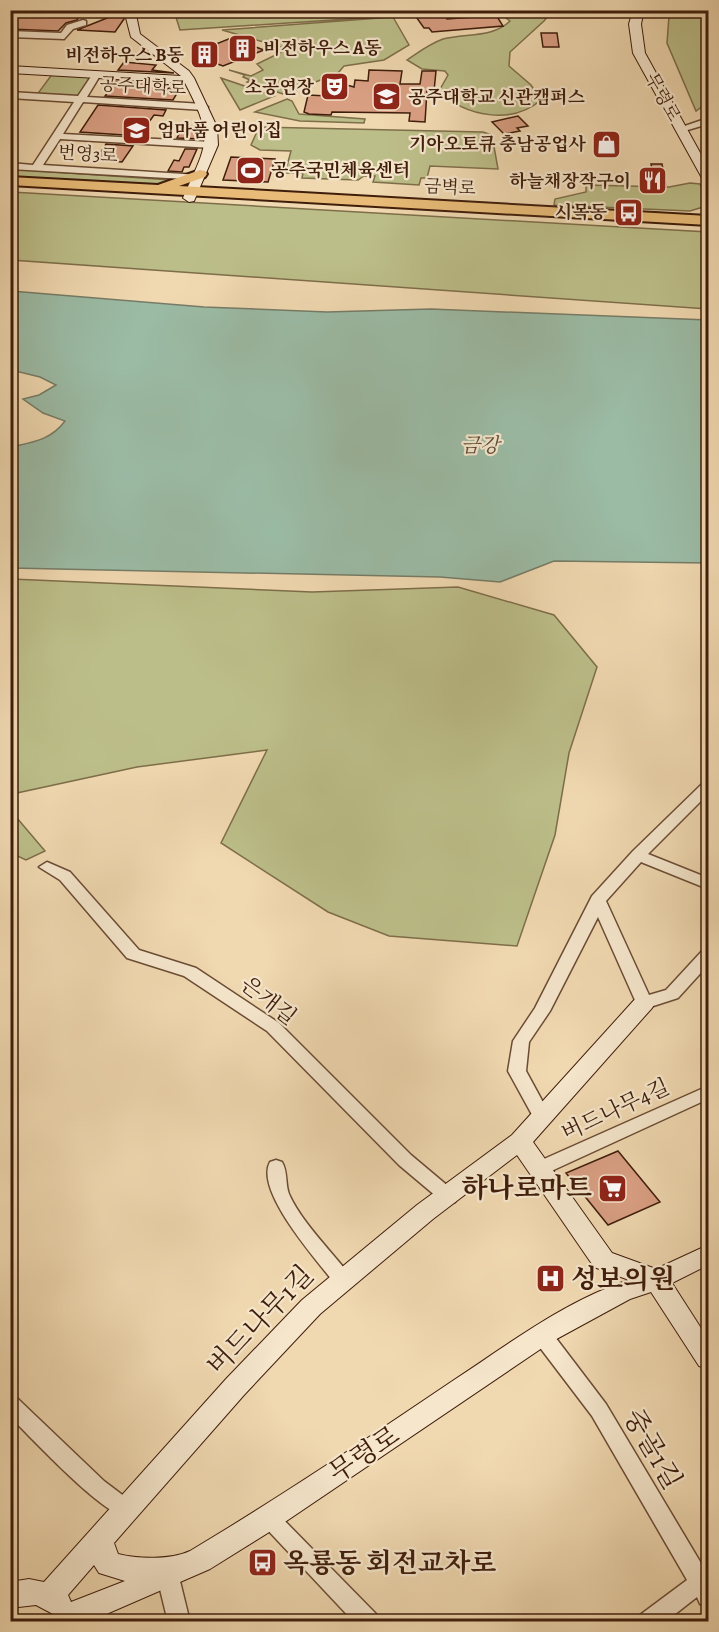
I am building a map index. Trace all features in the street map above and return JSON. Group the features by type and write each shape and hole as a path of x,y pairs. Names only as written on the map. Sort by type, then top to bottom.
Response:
{"main road":[{"name":"금벽로","path":"10,181 154,190 194,184 233,195 674,221 708,221"},
{"name":"금벽로","path":"10,187 194,184 674,221 708,226"},
{"path":"674,221 708,208"},
{"path":"674,221 708,232"}],"street":[{"name":"공주대학로","path":"129,10 135,35 190,80 211,127 212,145"},
{"path":"639,12 654,10"},
{"name":"무령로","path":"639,12 635,24 639,53 708,178"},
{"path":"10,34 64,36 70,27 83,23"},
{"name":"공주대학로","path":"10,69 190,80"},
{"name":"공주대학로","path":"36,168 97,74"},
{"name":"공주대학로","path":"10,95 203,107"},
{"path":"681,129 708,121"},
{"path":"57,136 212,145 194,184"},
{"name":"번영3로","path":"10,166 194,184"},
{"path":"542,1117 518,1071 521,1041 542,1011 598,900 638,855 708,786"},
{"path":"638,855 708,884"},
{"name":"은개길","path":"47,867 65,876 132,954 190,972 273,1027 405,1160 449,1197"},
{"path":"598,900 644,1003 672,994 708,955"},
{"name":"버드나무1길","path":"60,1611 100,1538 235,1387 311,1307 424,1212 449,1197 520,1141 644,1003"},
{"name":"버드나무4길","path":"541,1168 708,1092"},
{"path":"520,1141 603,1260 657,1280 708,1359"},
{"path":"276,1167 280,1194 295,1219 342,1279"},
{"name":"무령로","path":"60,1611 177,1573 269,1518 542,1335 621,1292 657,1280 708,1254"},
{"name":"중골1길","path":"542,1335 599,1410 704,1590"},
{"path":"10,1404 97,1487 126,1509"},
{"path":"269,1518 369,1622"},
{"path":"100,1538 100,1551 109,1564 129,1569 177,1573 179,1622"},
{"path":"648,1622 704,1590"},
{"path":"10,1595 26,1591 60,1611"}],"shaded area":[{"path":"682,10 708,11 708,102 696,111 667,43 669,16"},
{"path":"174,11 375,11 378,17 180,30"},
{"path":"504,11 552,11 510,52 509,66 531,85 541,100 529,108 517,113 489,115 462,107 439,91 448,75 445,71 422,69 407,60 443,39 496,30 510,21 503,16"},
{"path":"393,17 409,45 384,60 344,66 338,73 288,93 283,94 247,82 250,80 243,77 245,75 229,70 251,76 263,70 257,64 288,49 222,30"},
{"path":"53,73 93,76 76,99 36,96"},
{"path":"221,78 274,96 240,110"},
{"path":"287,99 292,101 299,114 365,119 364,123 300,121 255,112"},
{"path":"259,127 483,132 492,135 498,169 430,166 427,178 421,178 419,185 373,182 375,176 364,176 358,180 302,178 303,173 285,173 291,151 260,150 251,145"},
{"path":"10,169 171,180 155,187 11,178"},
{"path":"690,183 700,184 707,202 703,207 690,211 554,205 555,199 586,192 586,185 669,187"},
{"path":"11,192 708,232 708,309 11,260"},
{"path":"11,579 312,592 458,587 554,615 597,667 569,753 555,835 517,946 389,936 328,912 221,843 267,750 137,767 12,794"},
{"path":"10,811 45,851 26,860 11,853"}],"water":[{"name":"금강","path":"11,291 204,307 327,312 431,309 708,320 708,563 554,561 500,582 440,577 11,568 11,447 48,436 65,421 43,413 23,399 39,395 56,385 40,377 11,370"}],"building":[{"path":"10,10 83,10 77,20 66,23 58,31 10,29"},
{"path":"469,10 493,10 503,26 432,32 429,28 424,28 414,14 442,12 447,19 473,17"},
{"path":"122,12 124,19 115,32 77,30"},
{"path":"541,33 557,33 559,47 543,47"},
{"path":"231,38 264,50 223,66 198,57 208,53 201,50"},
{"path":"124,62 156,65 152,70 174,73 118,70"},
{"path":"369,70 402,71 400,84 420,84 422,71 436,71 434,91 427,91 425,122 409,121 410,113 332,112 331,115 304,112 308,95 327,96 323,85 336,82 354,87 355,80 368,81"},
{"path":"111,81 171,84 168,89 179,90 173,100 105,96 109,91 104,90"},
{"path":"98,105 166,110 163,116 154,115 139,136 80,132"},
{"path":"518,116 528,126 517,128 520,131 504,134 492,122"},
{"path":"183,126 201,127 202,139 177,138"},
{"path":"106,144 133,146 122,162 96,160"},
{"path":"185,149 197,149 189,167 184,167 182,172 168,171 174,160 179,161"},
{"name":"공주국민체육센터","path":"231,157 275,159 268,182 223,180"},
{"path":"651,164 662,164 666,185 655,185"},
{"name":"하나로마트","path":"618,1151 660,1202 608,1225 566,1173"}],"place":[{"name":"비전하우스 A동","path":"242,48"},
{"name":"비전하우스 B동","path":"205,55"},
{"name":"소공연장","path":"335,87"},
{"name":"공주대학교 신관캠퍼스","path":"387,97"},
{"name":"엄마품 어린이집","path":"136,130"},
{"name":"기아오토큐 충남공업사","path":"607,144"},
{"name":"공주국민체육센터","path":"250,170"},
{"name":"하늘채장작구이","path":"652,181"},
{"name":"시목동","path":"628,212"},
{"name":"하나로마트","path":"613,1188"},
{"name":"성보의원","path":"550,1279"},
{"name":"옥룡동 회전교차로","path":"262,1563"}]}
